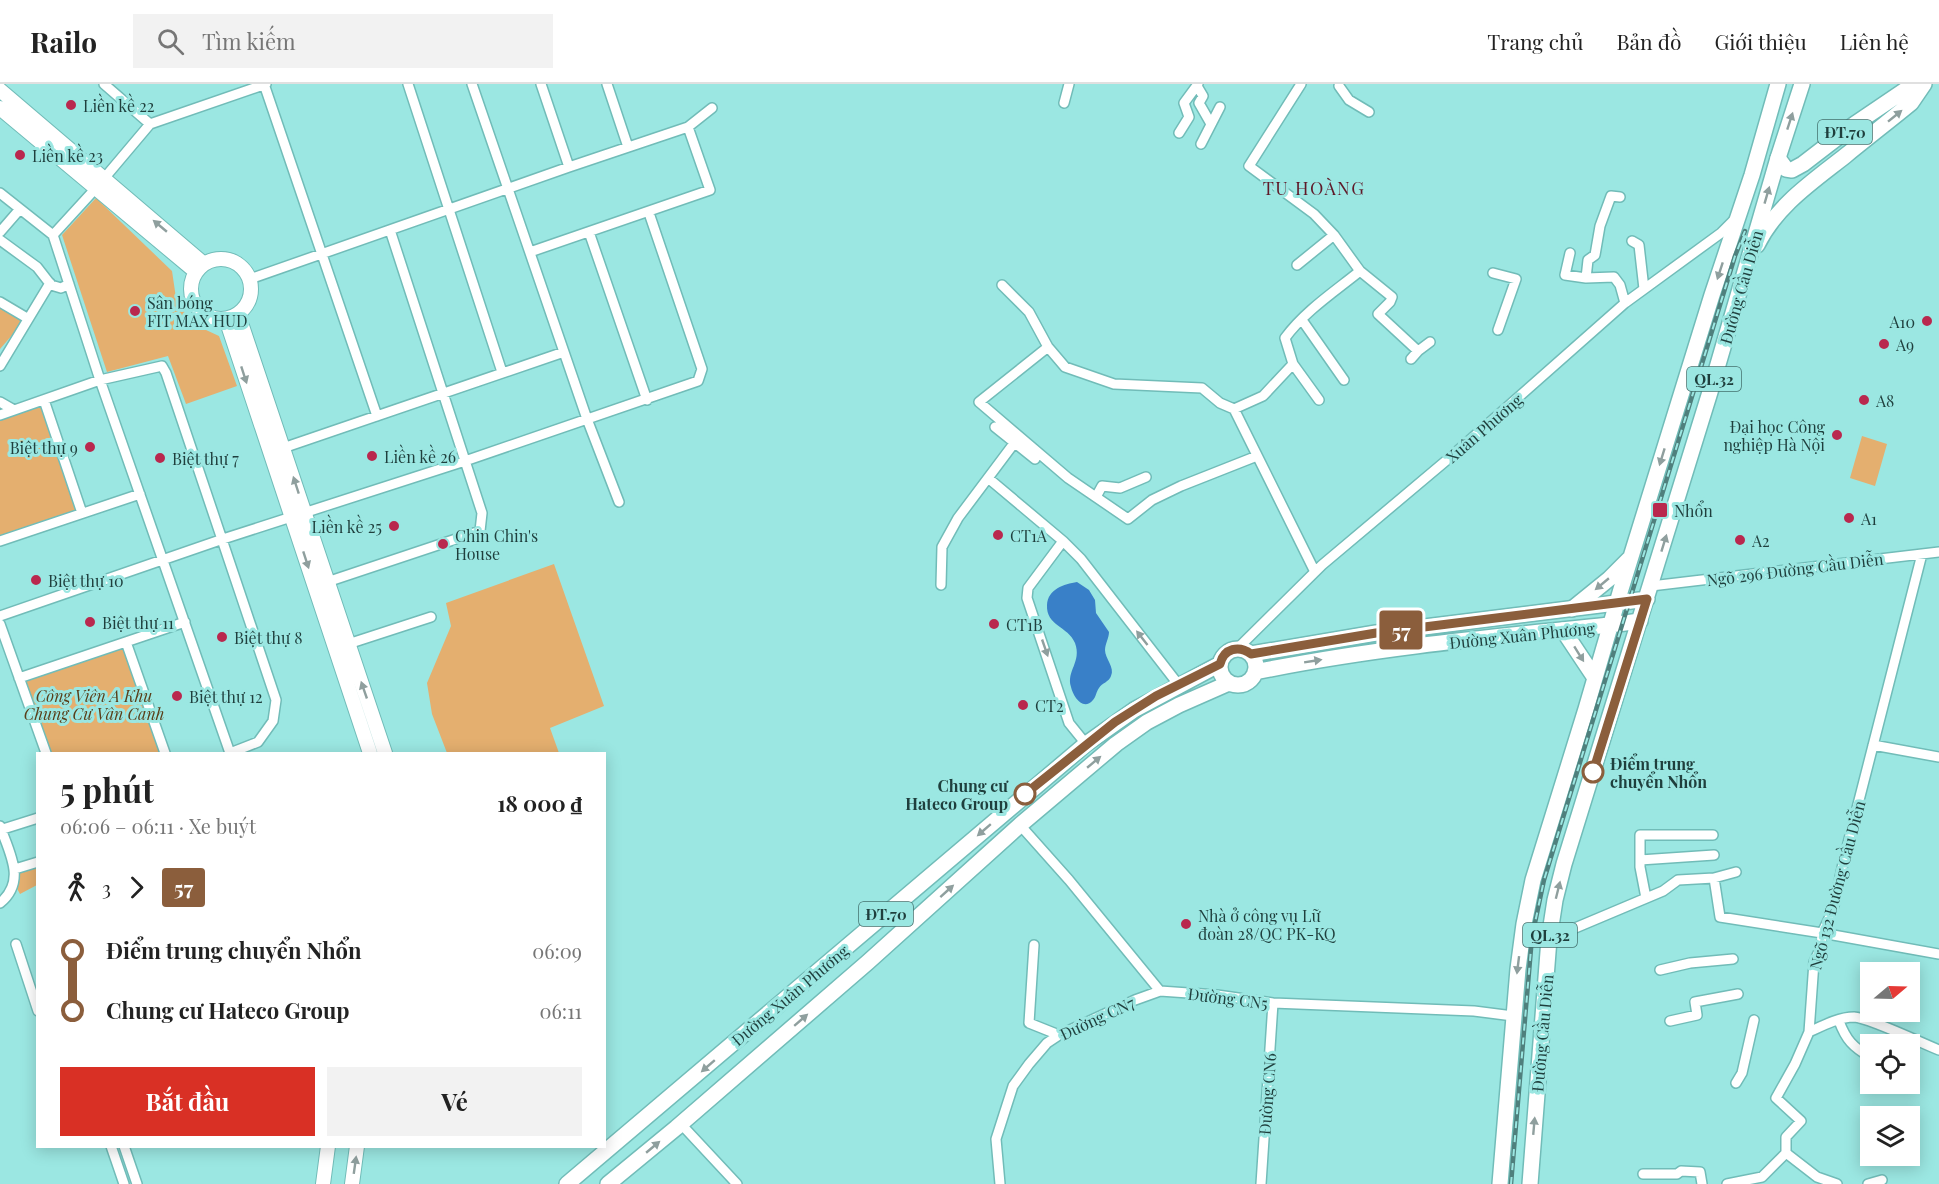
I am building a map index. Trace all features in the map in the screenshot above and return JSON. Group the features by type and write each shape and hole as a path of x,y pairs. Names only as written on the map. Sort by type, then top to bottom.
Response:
{"main road":[{"name":"Đường Cầu Diễn","path":"1500,1184 1513,1016 1524,924 1533,880 1779,84"},
{"name":"QL.32","path":"1778,158 1802,84"},
{"name":"ĐT.70","path":"1778,158 1786,169 1792,170 1914,84"},
{"path":"1750,258 1764,230 1792,199 1911,103 1924,84"},
{"path":"0,90 100,183 200,268"},
{"path":"0,108 100,183"},
{"name":"Đường Cầu Diễn","path":"1530,1184 1549,939 1555,900 1564,864 1750,258 1778,158"},
{"path":"220,259 230,260 238,264 250,279 251,296 247,305 232,316 208,316 195,305 191,288 200,268 220,259"},
{"path":"232,316 284,448 298,515 327,582 385,751"},
{"path":"232,316 298,515 370,752"},
{"path":"1572,609 1609,579 1631,557"},
{"name":"Đường Xuân Phương","path":"1244,651 1617,603 1649,592"},
{"name":"Đường Xuân Phương","path":"1255,672 1316,660 1640,621"},
{"path":"1563,630 1595,678"},
{"path":"1228,651 1244,651 1255,660 1255,672 1249,681 1243,684 1229,683 1222,677 1220,664 1223,655 1228,651"},
{"name":"Đường Xuân Phương","path":"606,1145 1086,744 1134,710 1178,684 1220,664"},
{"name":"Đường Xuân Phương","path":"608,1184 868,962 1107,750 1179,705 1229,683"},
{"path":"323,1184 328,1148"},
{"path":"352,1184 357,1148"},
{"name":"Đường Xuân Phương","path":"575,1182 599,1151"}],"street":[{"path":"104,84 150,124"},
{"path":"53,235 150,124 265,84 377,416"},
{"path":"408,84 502,372"},
{"path":"472,84 587,419 619,502"},
{"path":"541,84 569,167"},
{"path":"607,84 628,147"},
{"path":"1064,103 1069,84"},
{"path":"1300,84 1249,166 1314,214 1334,235 1360,271 1392,297 1378,314 1418,351"},
{"path":"1179,133 1189,117 1184,103 1197,85 1203,96 1199,103 1211,124"},
{"path":"1339,85 1349,100 1368,112"},
{"path":"1202,144 1220,107"},
{"path":"250,279 569,167 688,128 712,108"},
{"path":"530,252 649,213 710,190 688,128"},
{"path":"0,193 53,235 100,380 230,752"},
{"path":"1586,278 1588,260 1595,255 1600,226 1611,196 1620,197"},
{"path":"0,232 20,209"},
{"path":"0,616 223,539 465,461 698,381 702,369 649,213"},
{"name":"Xuân Phương","path":"1244,651 1315,572 1454,454 1625,303 1721,233 1737,217"},
{"path":"327,582 480,531 482,513 390,230"},
{"path":"590,232 646,399"},
{"path":"1297,265 1334,235"},
{"path":"0,240 38,267 50,283 57,288 69,284"},
{"path":"1632,242 1639,245 1644,289"},
{"path":"1569,253 1565,275 1586,278 1614,277 1620,285 1625,303"},
{"path":"1319,400 1293,364 1285,338 1302,320 1360,271"},
{"path":"1493,273 1516,279 1498,330"},
{"path":"0,366 50,283"},
{"path":"1002,285 1029,312 1048,347 1065,367 1114,384 1202,388 1220,403 1234,409 1315,572"},
{"path":"0,302 27,318"},
{"path":"1302,320 1344,380"},
{"path":"1411,359 1430,342"},
{"path":"1048,347 979,402 1068,478 1128,519 1152,500 1257,456"},
{"path":"284,448 564,352"},
{"path":"1234,409 1263,396 1293,364"},
{"path":"0,415 100,380 162,366 223,539 276,700 273,721 258,742 233,752"},
{"path":"44,400 82,513"},
{"path":"0,402 15,410"},
{"path":"995,427 1035,459"},
{"path":"941,585 942,547 958,518 1015,442"},
{"path":"1096,497 1102,486 1120,488 1146,477"},
{"path":"988,478 1081,559 1178,684"},
{"path":"0,541 140,494"},
{"path":"1063,541 1028,588 1028,598 1068,723 1086,744"},
{"name":"Ngõ 296 Đường Cầu Diễn","path":"1649,592 1939,552"},
{"name":"Ngõ 132 Đường Cầu Diễn","path":"1786,1153 1786,1137 1801,1121 1776,1098 1809,1032 1814,962 1821,947 1822,933 1833,910 1922,554"},
{"path":"348,644 431,617"},
{"path":"19,678 185,622"},
{"path":"0,624 46,752"},
{"path":"126,642 165,752"},
{"path":"1873,745 1939,757"},
{"path":"0,903 14,883 15,869 0,829 36,819"},
{"path":"1020,825 1069,880 1160,991"},
{"path":"1646,898 1640,860 1640,835 1713,835"},
{"path":"1640,860 1714,855"},
{"path":"15,869 36,863"},
{"path":"1549,939 1663,891 1678,880 1714,878 1736,872"},
{"path":"1714,878 1720,917 1939,954"},
{"path":"16,944 36,1005"},
{"path":"1034,945 1029,1023 1059,1035"},
{"path":"1660,970 1690,963 1733,959"},
{"name":"Đường CN5","path":"1160,991 1217,994 1273,1003 1474,1011 1513,1016"},
{"name":"Đường CN7","path":"1000,1184 996,1139 1013,1086 1029,1064 1047,1043 1059,1035 1160,991"},
{"path":"1670,1021 1697,1016 1695,1002 1738,994"},
{"name":"Đường CN6","path":"1261,1184 1273,1003"},
{"path":"1809,1032 1854,1017 1939,1050"},
{"path":"1736,1083 1742,1072 1754,1020"},
{"path":"1839,1021 1853,1046 1860,1051"},
{"path":"681,1124 737,1184"},
{"path":"112,1148 124,1184"},
{"path":"125,1148 136,1184"},
{"path":"1727,1184 1762,1177 1786,1153 1815,1180 1837,1184"},
{"path":"1643,1174 1700,1172 1702,1184"},
{"path":"1868,1184 1882,1180"}],"green space":[{"name":"Sân bóng FIT MAX HUD","path":"96,198 172,271 176,298 191,323 219,336 237,386 186,404 168,356 107,372 62,235"},
{"path":"0,302 27,318 0,349"},
{"path":"44,400 82,513 0,541 0,415"},
{"path":"1862,436 1887,444 1875,486 1850,478"},
{"path":"554,564 604,706 550,728 559,752 447,752 432,714 427,683 451,626 446,603"},
{"name":"Công Viên A Khu Chung Cư Vân Canh","path":"126,642 165,752 45,752 19,678"},
{"path":"36,862 36,886 20,894 14,883 15,869"}],"water":[{"path":"1077,582 1089,590 1095,600 1096,613 1109,632 1105,650 1112,669 1110,678 1100,686 1093,700 1086,704 1082,704 1076,698 1071,687 1070,676 1077,656 1075,643 1072,637 1050,617 1047,605 1054,591"}],"railway":[{"path":"1511,1184 1532,937 1544,880 1735,256 1745,231"}],"bus line":[{"name":"57","path":"1025,794 1115,722 1156,696 1220,664 1223,655 1234,648 1246,650 1251,654 1376,633 1647,599 1593,772"}],"place":[{"name":"Liền kề 22","path":"71,105"},
{"name":"Liền kề 23","path":"20,155"},
{"name":"Sân bóng FIT MAX HUD","path":"135,311"},
{"name":"A10","path":"1927,321"},
{"name":"A9","path":"1884,344"},
{"name":"A8","path":"1864,400"},
{"name":"Đại học Công nghiệp Hà Nội","path":"1837,435"},
{"name":"Biệt thự 9","path":"90,447"},
{"name":"Liền kề 26","path":"372,456"},
{"name":"Biệt thự 7","path":"160,458"},
{"name":"Nhổn","path":"1660,510"},
{"name":"A1","path":"1849,518"},
{"name":"Liền kề 25","path":"394,526"},
{"name":"CT1A","path":"998,535"},
{"name":"A2","path":"1740,540"},
{"name":"Chin Chin's House","path":"443,544"},
{"name":"Biệt thự 10","path":"36,580"},
{"name":"Biệt thự 11","path":"90,622"},
{"name":"CT1B","path":"994,624"},
{"name":"Biệt thự 8","path":"222,637"},
{"name":"Biệt thự 12","path":"177,696"},
{"name":"CT2","path":"1023,705"},
{"name":"Điểm trung chuyển Nhổn","path":"1593,772"},
{"name":"Chung cư Hateco Group","path":"1025,794"},
{"name":"Nhà ở công vụ Lữ đoàn 28/QC PK-KQ","path":"1186,924"}],"district":[{"name":"TU HOÀNG","path":"1314,188"}]}
